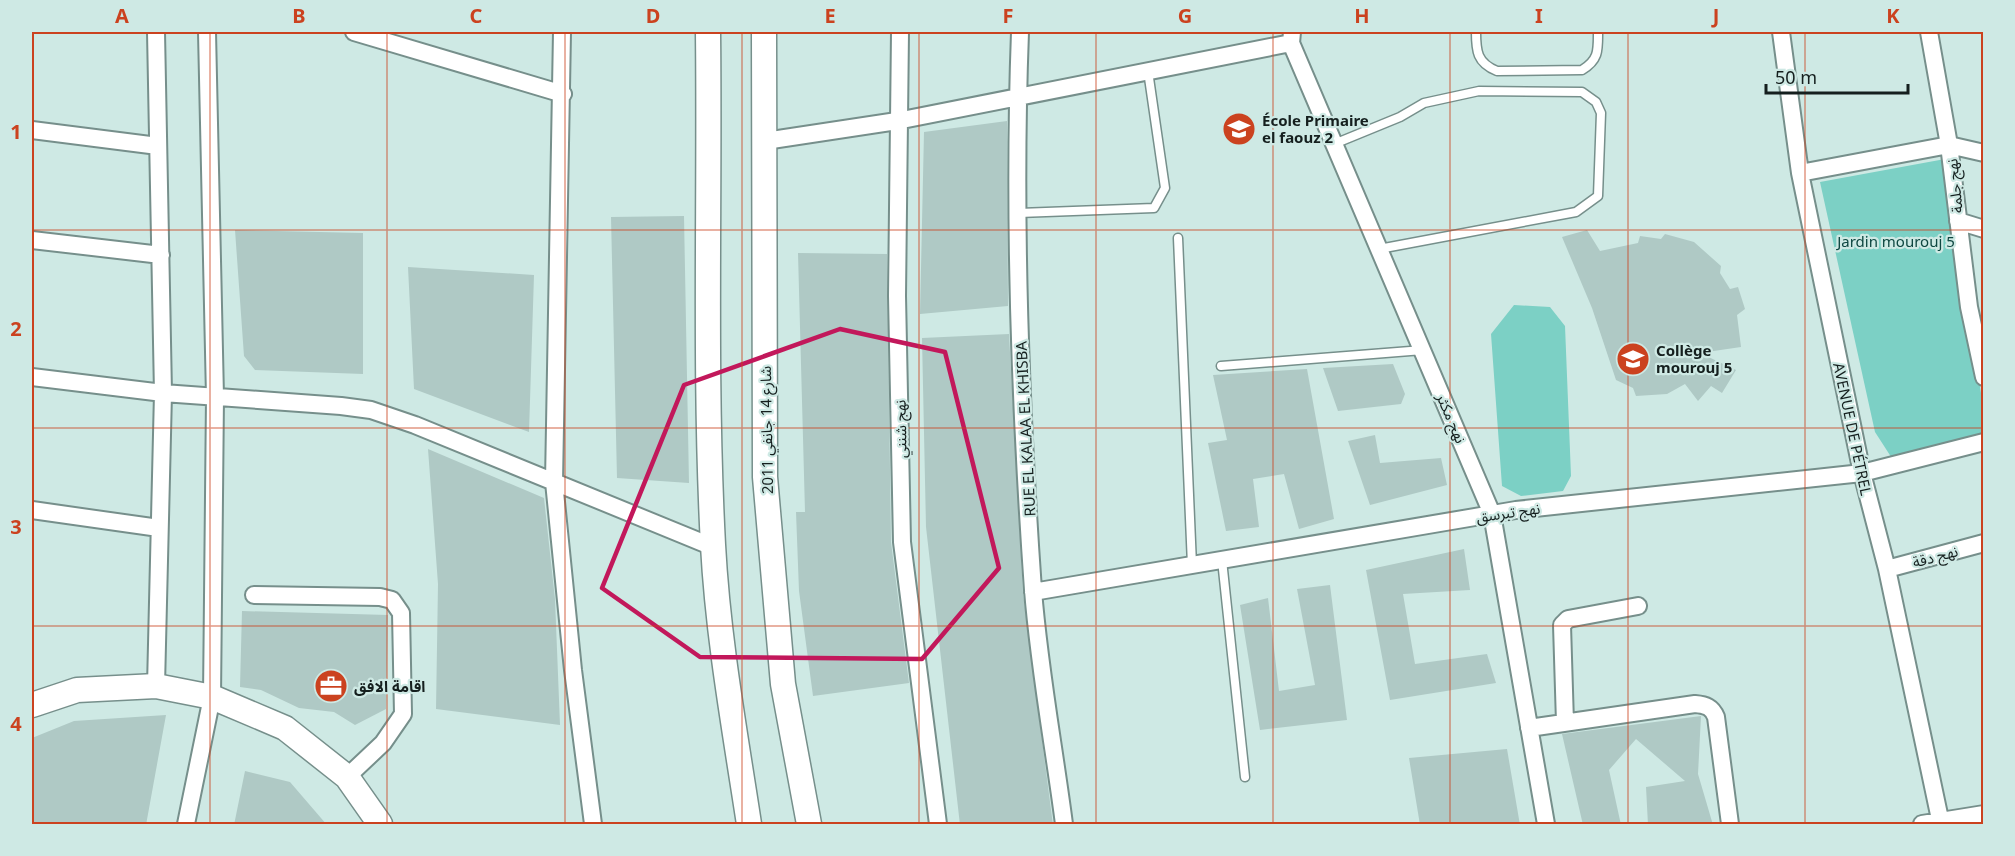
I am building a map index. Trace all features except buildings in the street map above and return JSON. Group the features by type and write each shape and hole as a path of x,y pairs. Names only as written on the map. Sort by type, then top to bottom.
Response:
{"street":[{"path":"156,32 163,393 156,686"},
{"path":"186,825 212,696 215,397 207,32"},
{"path":"354,32 563,94"},
{"path":"562,32 563,94 554,482 573,670 593,825"},
{"path":"708,32 707,369 713,547 725,664 749,825"},
{"name":"شارع 14 جانفي 2011","path":"764,32 765,477 783,684 809,825"},
{"name":"نهج شنني","path":"900,32 897,122 897,296 902,542 938,825"},
{"name":"RUE EL KALAA EL KHISBA","path":"1020,32 1017,95 1020,332 1033,592 1064,825"},
{"name":"AVENUE DE PÉTREL","path":"1781,32 1800,173 1862,474 1887,569 1941,823"},
{"name":"نهج جلمة","path":"1929,32 1949,144 1958,221 1976,309 1983,377"},
{"path":"765,141 897,122 1017,95 1148,70 1292,37"},
{"name":"نهج مكثر","path":"1292,37 1334,144 1492,514 1546,825"},
{"path":"32,130 158,146"},
{"path":"1800,173 1949,144 1983,153"},
{"path":"1958,221 1983,229"},
{"path":"32,240 161,255"},
{"path":"32,378 163,393 371,410 415,424 713,547"},
{"name":"نهج تبرسق","path":"1033,592 1492,514 1862,474 1983,442"},
{"path":"32,510 159,528"},
{"name":"نهج دقة","path":"1887,569 1983,543"},
{"path":"254,595 380,597 392,600 401,613 403,714 383,743 347,777"},
{"path":"1565,723 1562,625 1568,619 1638,606"},
{"path":"32,705 77,690 156,686 212,696 285,728 347,777 380,825"},
{"path":"1529,728 1695,704 1705,705 1713,710 1716,717 1730,825"},
{"path":"1922,825 1983,814"}],"lane":[{"path":"1476,32 1476,52 1484,66 1497,71 1582,70 1593,63 1598,56 1598,32"},
{"path":"1019,213 1154,208 1165,188 1148,70"},
{"path":"1334,144 1400,117 1424,103 1479,91 1582,92 1596,102 1601,113 1598,196 1589,205 1576,212 1379,249"},
{"path":"1178,238 1192,565"},
{"path":"1221,366 1423,350"},
{"path":"1222,560 1245,777"}],"highlighted area":[{"path":"840,329 945,352 999,568 922,659 700,657 602,588 684,385"}],"green space":[{"name":"Jardin mourouj 5","path":"1945,159 1983,406 1983,440 1895,463 1875,432 1820,182"},
{"path":"1514,305 1550,307 1565,326 1571,476 1563,491 1521,496 1502,486 1491,334"}],"place":[{"name":"École Primaire el faouz 2","path":"1239,129"},
{"name":"Collège mourouj 5","path":"1633,359"},
{"name":"اقامة الافق","path":"331,686"}]}
